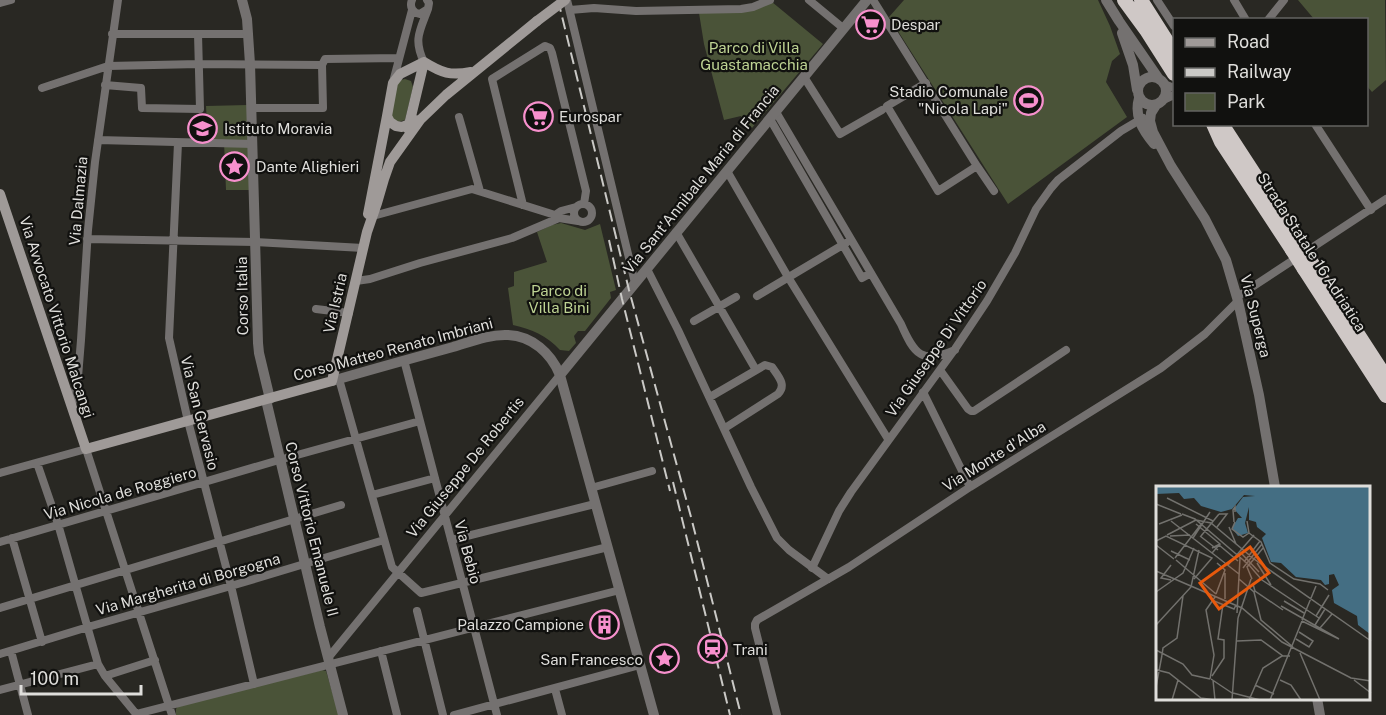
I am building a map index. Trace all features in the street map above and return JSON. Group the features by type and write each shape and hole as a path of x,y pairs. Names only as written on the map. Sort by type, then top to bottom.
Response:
{"highway":[{"path":"1124,0 1146,30 1168,81"},
{"path":"1143,1 1173,50"},
{"path":"1143,1 1173,63"},
{"path":"1211,126 1224,134"},
{"name":"Strada Statale 16 Adriatica","path":"1224,134 1308,266 1386,396"},
{"name":"Strada Statale 16 Adriatica","path":"1308,266 1386,377"}],"main road":[{"path":"387,116 396,126 402,127 413,122 537,21 567,3"},
{"path":"395,80 407,69 424,62 449,74 474,71"},
{"name":"Via Istria","path":"335,380 367,232 390,162 407,138 413,122 418,84 424,62"},
{"path":"395,80 401,76 408,76 418,84"},
{"name":"Via Istria","path":"367,232 368,213 395,80"},
{"name":"Via Avvocato Vittorio Malcangi","path":"0,194 4,216 86,449"},
{"name":"Corso Matteo Renato Imbriani","path":"86,449 335,380"}],"street":[{"path":"0,3 11,0"},
{"name":"Via Dalmazia","path":"72,406 78,377 87,239 98,140 118,0"},
{"name":"Corso Italia","path":"242,0 247,19 250,64 258,343 268,399"},
{"name":"Via Istria","path":"395,80 412,10 410,4 412,0"},
{"path":"635,283 567,3 594,8 636,11 741,9 770,0"},
{"path":"809,0 843,28"},
{"name":"Via Sant'Annibale Maria di Francia","path":"626,294 867,0"},
{"path":"873,0 994,191"},
{"name":"Via Superga","path":"1106,0 1119,21 1168,81 1166,92 1150,121 1153,132 1171,166 1205,219 1226,260 1238,299 1259,395 1275,486"},
{"path":"1234,0 1245,18"},
{"path":"1270,18 1284,0"},
{"path":"1143,1 1173,25"},
{"path":"412,10 420,14 429,4"},
{"path":"424,62 420,53 418,36 429,4"},
{"name":"Via Superga","path":"1119,21 1133,65 1139,121 1171,166"},
{"path":"112,34 248,34"},
{"path":"105,85 141,88 142,108 200,109 198,34"},
{"path":"523,204 492,80 542,47 547,47 552,53 586,191 580,206 574,213 578,221"},
{"path":"251,108 323,108 322,65 325,59 399,58"},
{"path":"42,88 108,66 322,65"},
{"path":"804,77 840,134 882,110"},
{"path":"1157,106 1145,104 1138,99 1141,82 1149,77 1168,81"},
{"path":"926,83 887,106 938,191 977,166"},
{"name":"Via Giuseppe Di Vittorio","path":"812,568 850,492 956,349 1000,280 1036,209 1051,188 1121,131 1139,121 1173,96"},
{"name":"Via Giuseppe Di Vittorio","path":"1121,131 1138,99"},
{"path":"773,115 852,240 902,324 914,349 930,356 942,356 956,349"},
{"path":"773,115 862,278 871,273"},
{"path":"459,117 480,191"},
{"path":"1316,126 1371,210"},
{"path":"98,140 253,144"},
{"name":"Via San Gervasio","path":"178,143 169,338 254,684"},
{"path":"727,171 788,277 888,439"},
{"path":"356,281 512,238 552,220 557,216 561,211 590,206 592,215 587,222 578,221 557,216 480,191 468,190 374,216"},
{"name":"Via Monte d'Alba","path":"777,715 755,622 857,561 970,487 1161,368 1205,334 1238,299 1386,199"},
{"path":"676,232 756,370"},
{"path":"87,239 255,242 363,248"},
{"path":"757,296 852,240"},
{"path":"647,269 777,538 789,550 828,579"},
{"name":"Via Giuseppe De Robertis","path":"329,661 398,572 626,294"},
{"path":"694,321 736,297"},
{"path":"316,309 349,313"},
{"name":"Corso Matteo Renato Imbriani","path":"335,380 490,337 519,336 542,348 556,365 560,375 654,715"},
{"path":"940,370 968,409 974,411 1066,350"},
{"name":"Via Bebio","path":"404,360 497,715"},
{"path":"710,396 765,365 772,367 783,384 781,392 724,428"},
{"path":"335,380 356,438 392,567 421,592 608,547"},
{"path":"923,392 970,487"},
{"name":"Corso Vittorio Emanuele II","path":"268,399 279,460 343,715"},
{"name":"Via Nicola de Roggiero","path":"0,542 420,421"},
{"path":"0,473 86,449 172,715"},
{"path":"37,463 58,524 98,664 136,715 254,684 329,661 381,651 620,590"},
{"path":"591,488 652,471"},
{"path":"372,495 435,478"},
{"path":"451,540 596,504"},
{"path":"0,608 341,505"},
{"path":"12,538 42,642"},
{"name":"Via Margherita di Borgogna","path":"0,654 384,540"},
{"path":"417,611 444,715"},
{"path":"11,651 28,715"},
{"path":"381,651 397,715"},
{"path":"105,676 155,660"},
{"path":"0,690 98,664"},
{"path":"454,715 640,665"},
{"path":"555,689 562,715"},
{"path":"1317,700 1320,715"}],"green space":[{"name":"Stadio Comunale \"Nicola Lapi\"","path":"904,0 1098,0 1120,54 1112,61 1106,82 1127,117 1008,204 889,17"},
{"path":"1298,0 1385,0 1386,80 1372,92 1368,87 1368,18 1313,18"},
{"name":"Parco di Villa Guastamacchia","path":"772,2 823,44 752,128 745,130 741,116 724,120 704,44 699,13"},
{"path":"405,79 411,81 413,87 405,120 398,122 393,120 390,114 397,83"},
{"path":"248,105 250,190 226,190 224,142 208,141 206,106"},
{"name":"Parco di Villa Bini","path":"561,223 585,230 600,224 616,290 610,292 611,298 585,331 578,331 574,336 576,343 569,351 560,350 533,331 513,325 508,288 514,286 514,272 547,262 537,232"},
{"path":"322,670 326,671 339,715 176,715 178,706"}],"railway":[{"path":"558,0 629,290 691,517 741,715"},
{"path":"609,240 670,491"},
{"path":"673,482 730,715"}],"place":[{"name":"Despar","path":"870,24"},
{"name":"Stadio Comunale \"Nicola Lapi\"","path":"1029,100"},
{"name":"Eurospar","path":"538,116"},
{"name":"Istituto Moravia","path":"203,128"},
{"name":"Dante Alighieri","path":"235,166"},
{"name":"Palazzo Campione","path":"605,624"},
{"name":"Trani","path":"712,649"},
{"name":"San Francesco","path":"664,659"}]}
